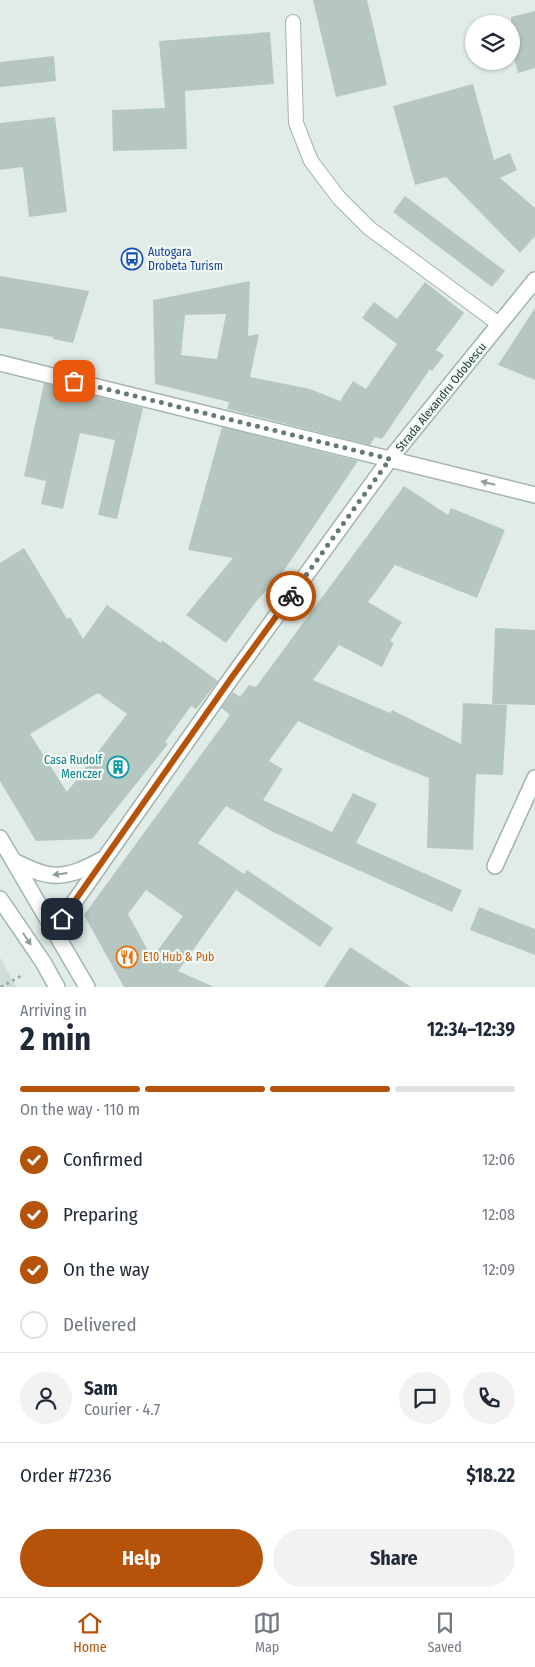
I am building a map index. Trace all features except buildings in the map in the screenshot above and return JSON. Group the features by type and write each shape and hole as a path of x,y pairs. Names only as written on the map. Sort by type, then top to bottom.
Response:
{"street":[{"name":"Strada Alexandru Odobescu","path":"54,931 232,677 390,459 535,280"},
{"path":"0,363 535,495"},
{"path":"495,866 535,778"},
{"path":"0,838 87,987"},
{"name":"Strada Alexandru Odobescu","path":"14,861 52,875 85,868 105,858"},
{"path":"0,899 43,962 57,987"}],"lane":[{"path":"293,22 296,123 311,161 339,198 369,228 499,324"}],"path":[{"path":"1,987 21,976"}],"shaded area":[{"path":"0,957 13,981 17,987 0,987"}],"way so far":[{"path":"74,381 390,459 291,596"}],"place":[{"name":"Autogara Drobeta Turism","path":"132,259"},
{"name":"Casa Rudolf Menczer","path":"118,767"},
{"name":"E10 Hub & Pub","path":"127,957"}],"route":[{"path":"62,919 291,596"}]}
